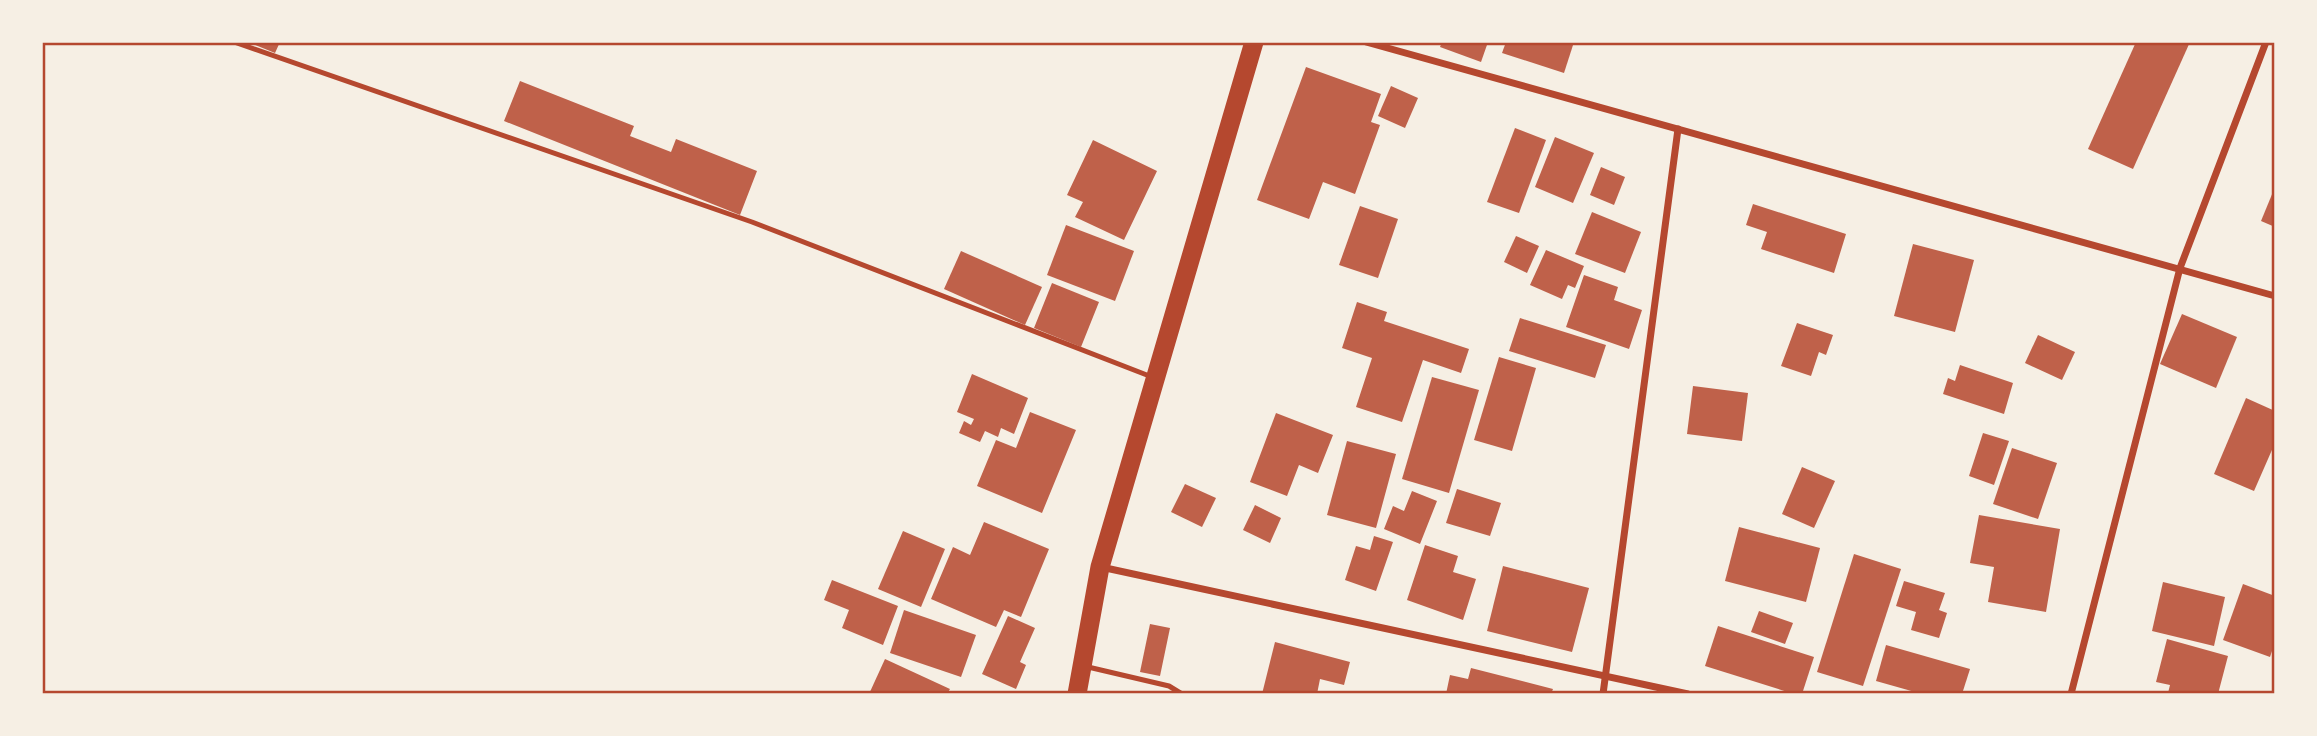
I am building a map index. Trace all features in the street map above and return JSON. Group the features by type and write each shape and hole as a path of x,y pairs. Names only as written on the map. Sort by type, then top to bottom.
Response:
{"highway":[{"path":"1077,694 1100,567 1254,42"}],"street":[{"path":"1366,42 2275,296"},
{"path":"2071,694 2180,268 2266,42"},
{"path":"1603,694 1678,129"},
{"path":"1100,567 1688,694"}],"lane":[{"path":"234,42 752,222 1155,378"},
{"path":"1081,666 1169,686 1182,694"}],"building":[{"path":"248,42 280,42 275,53"},
{"path":"1442,42 1488,42 1481,62 1440,47"},
{"path":"1506,42 1574,42 1564,73 1502,53"},
{"path":"2136,42 2190,42 2133,169 2088,149"},
{"path":"1306,67 1381,94 1371,122 1380,125 1355,194 1323,182 1309,219 1257,200"},
{"path":"520,81 634,126 630,136 671,152 676,139 757,171 740,215 504,121"},
{"path":"1391,86 1418,98 1405,128 1378,116"},
{"path":"1515,128 1546,140 1519,213 1487,202"},
{"path":"1555,137 1594,153 1573,203 1535,187"},
{"path":"1093,140 1157,171 1124,240 1075,217 1083,202 1067,195"},
{"path":"1601,167 1625,177 1614,205 1590,195"},
{"path":"2275,187 2275,227 2261,221"},
{"path":"1753,204 1846,234 1834,273 1761,249 1767,232 1746,225"},
{"path":"1360,206 1398,219 1378,278 1339,265"},
{"path":"1592,212 1641,232 1625,273 1575,254"},
{"path":"1066,225 1134,251 1115,301 1047,275"},
{"path":"1516,236 1539,246 1527,273 1504,262"},
{"path":"1913,244 1974,260 1955,332 1894,316"},
{"path":"1546,250 1584,266 1575,288 1568,285 1562,299 1530,285"},
{"path":"961,251 1042,287 1025,325 944,289"},
{"path":"1584,275 1618,287 1614,300 1642,310 1629,349 1566,327"},
{"path":"1052,283 1099,302 1081,347 1034,328"},
{"path":"1357,302 1387,312 1384,321 1469,349 1461,373 1423,360 1402,422 1356,407 1372,358 1342,348"},
{"path":"2182,314 2237,337 2216,388 2160,364"},
{"path":"1520,318 1606,345 1595,378 1509,351"},
{"path":"1797,323 1833,335 1826,355 1819,352 1811,376 1781,366"},
{"path":"2038,335 2075,352 2062,380 2025,363"},
{"path":"1499,357 1536,368 1512,451 1474,440"},
{"path":"1960,365 2013,383 2004,414 1943,394 1948,378 1955,381"},
{"path":"972,374 1028,398 1014,434 1001,428 998,437 985,431 980,442 959,433 964,421 971,425 974,419 957,412"},
{"path":"1432,377 1479,390 1449,493 1402,479"},
{"path":"1693,386 1748,393 1742,441 1687,434"},
{"path":"2246,398 2275,411 2275,443 2254,491 2214,474"},
{"path":"1030,412 1076,430 1042,513 977,486 996,440 1016,448"},
{"path":"1276,413 1333,435 1318,473 1299,465 1287,496 1250,482"},
{"path":"1983,433 2009,441 1994,485 1969,476"},
{"path":"1347,441 1396,454 1376,528 1327,515"},
{"path":"2012,448 2057,463 2038,519 1993,504"},
{"path":"1802,467 1835,481 1814,528 1782,514"},
{"path":"1185,484 1216,498 1202,527 1171,512"},
{"path":"1457,489 1501,503 1490,536 1446,523"},
{"path":"1412,491 1437,501 1420,544 1384,529 1393,506 1404,511"},
{"path":"1255,505 1281,518 1270,543 1243,530"},
{"path":"1979,515 2060,529 2046,612 1988,602 1994,567 1970,563"},
{"path":"984,522 1049,549 1021,617 1004,610 996,627 931,599 953,547 970,555"},
{"path":"1739,527 1820,548 1806,602 1725,581"},
{"path":"903,531 945,549 921,607 878,589"},
{"path":"1374,536 1393,542 1376,591 1345,580 1356,546 1370,550"},
{"path":"1425,545 1458,556 1453,572 1476,579 1463,620 1407,600"},
{"path":"1854,554 1901,569 1863,686 1817,672"},
{"path":"1503,566 1589,588 1572,652 1487,631"},
{"path":"832,580 898,606 883,645 842,628 849,610 824,600"},
{"path":"1904,581 1945,593 1939,610 1947,613 1939,638 1911,630 1916,612 1896,606"},
{"path":"2163,582 2225,597 2214,646 2152,631"},
{"path":"2243,584 2275,596 2275,642 2270,657 2223,640"},
{"path":"904,610 976,635 961,677 890,653"},
{"path":"1759,611 1793,623 1785,644 1751,632"},
{"path":"1008,616 1035,628 1020,662 1026,665 1016,689 982,674"},
{"path":"1150,624 1170,628 1160,676 1140,672"},
{"path":"1718,626 1814,657 1802,694 1794,694 1705,666"},
{"path":"2167,639 2228,656 2218,694 2173,694 2168,693 2170,685 2156,682"},
{"path":"1275,642 1350,662 1344,685 1320,679 1317,694 1262,694"},
{"path":"1886,645 1970,669 1962,694 1922,694 1876,681"},
{"path":"885,659 950,689 947,694 869,694"},
{"path":"1471,668 1553,689 1551,694 1446,694 1450,675 1468,679"}]}
